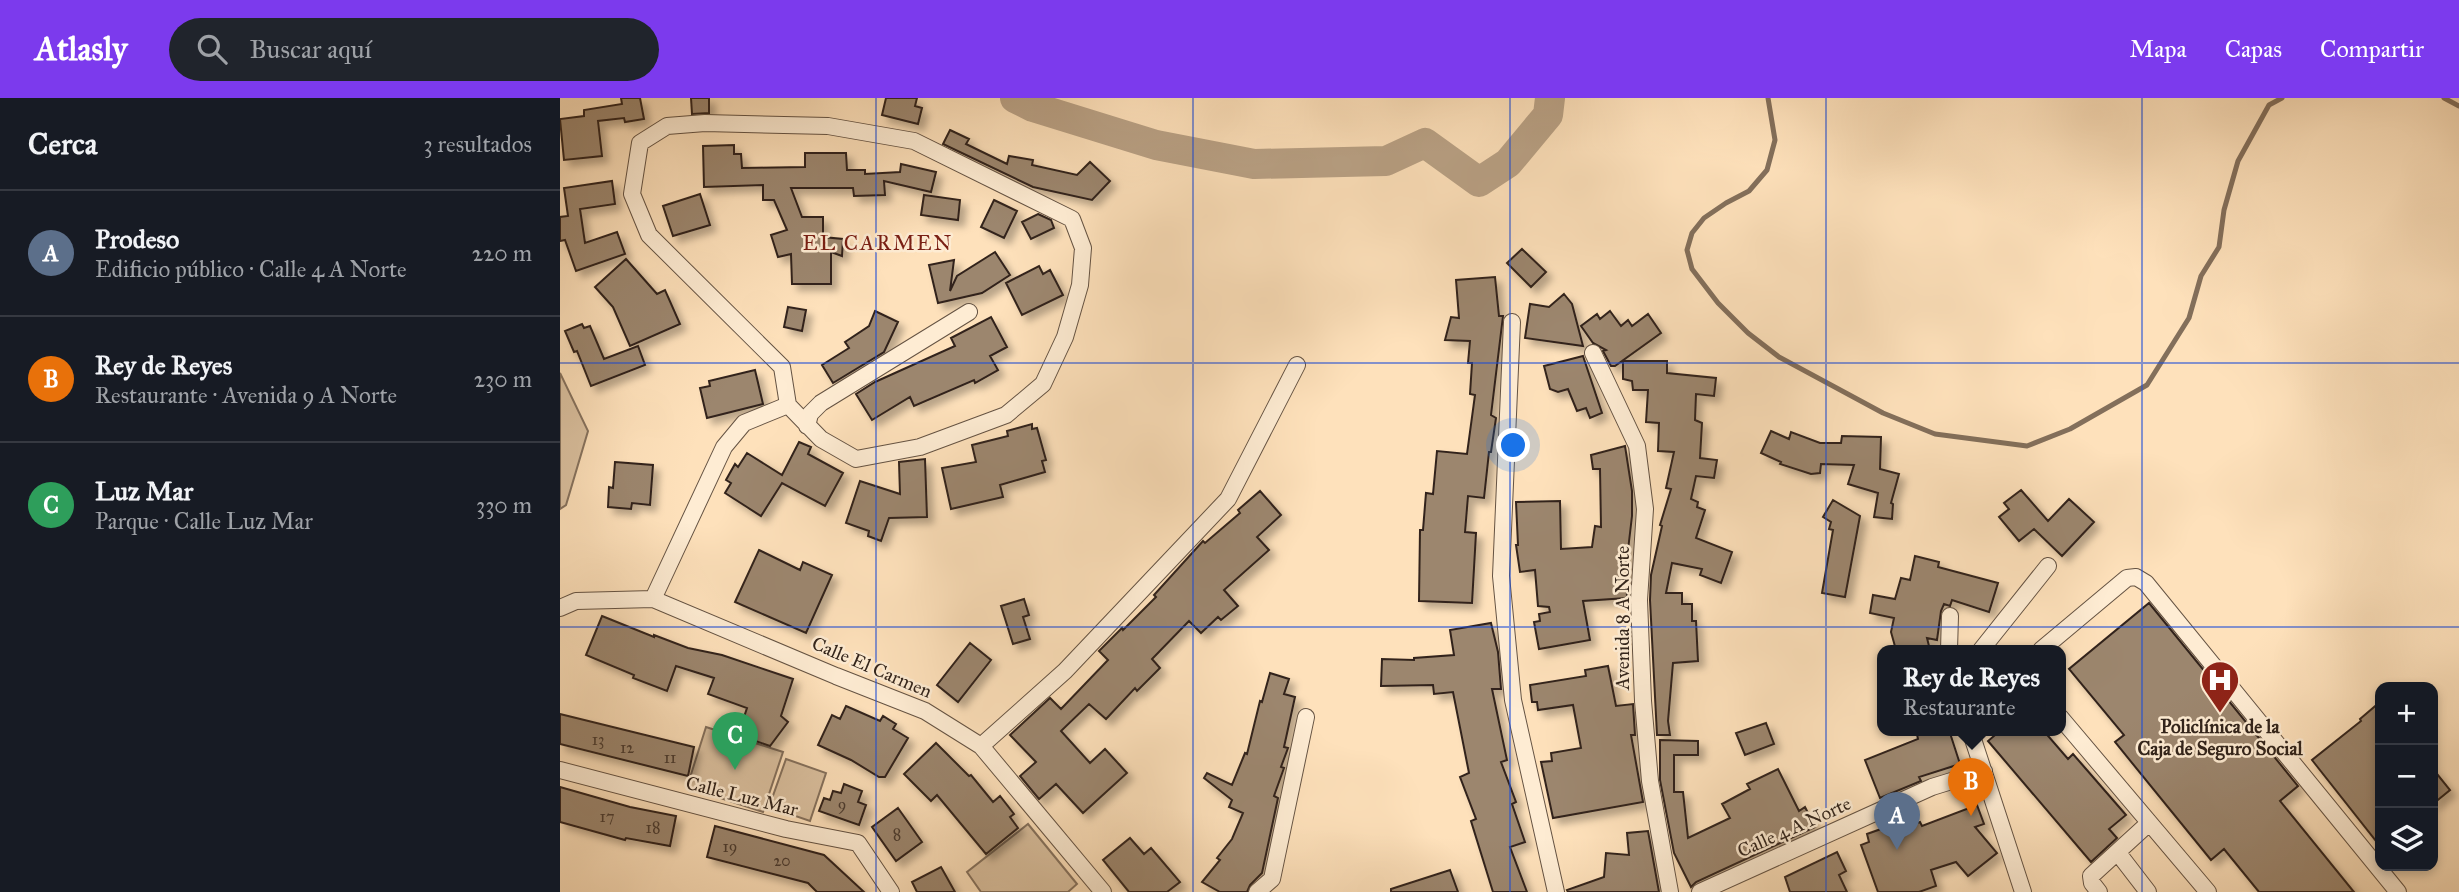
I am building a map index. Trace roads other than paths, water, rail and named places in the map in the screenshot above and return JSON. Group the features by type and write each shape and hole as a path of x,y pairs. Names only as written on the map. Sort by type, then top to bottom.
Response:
{"street":[{"path":"705,123 828,126 914,141 1072,219 1083,248 1080,285 1065,337 1043,384 1006,415 920,447 856,459 821,439 788,405 782,367 649,235 632,194 640,143 667,126 705,123"},
{"path":"807,426 810,414 821,403 969,312"},
{"path":"1512,322 1501,576 1513,700 1556,892"},
{"name":"Avenida 8 A Norte","path":"1593,353 1637,446 1645,509 1639,600 1643,701 1650,781 1670,892"},
{"path":"981,746 1065,671 1228,499 1297,365"},
{"path":"653,599 724,447 744,424 788,405"},
{"path":"1985,645 2048,566"},
{"path":"2047,645 2127,578 2136,578 2146,583 2398,892"},
{"name":"Calle El Carmen","path":"560,608 576,601 653,599 925,711 981,746 1103,892"},
{"path":"1949,645 1950,616"},
{"path":"1257,892 1272,879 1306,717"},
{"path":"2066,724 2208,892"},
{"path":"1972,736 2023,892"},
{"name":"Calle Luz Mar","path":"560,770 786,829 859,843 891,892"},
{"name":"Calle 4 A Norte","path":"1700,892 1932,787 1984,771"},
{"path":"2099,892 2092,883 2091,876 2149,823"},
{"path":"2118,853 2148,892"}],"waterway":[{"path":"1015,98 1033,107 1156,145 1254,164 1386,161 1425,143 1479,182 1508,163 1548,115 1550,98"},
{"path":"1768,98 1775,140 1767,170 1749,191 1704,218 1692,233 1687,250 1692,269 1718,303 1748,333 1779,357 1883,413 1935,434 2027,446 2070,429 2147,385 2189,318 2201,276 2219,247 2224,210 2238,161 2269,105 2282,98"},
{"path":"2444,98 2459,106"}],"place":[{"name":"Policlínica de la Caja de Seguro Social","path":"2220,714"},
{"name":"Luz Mar","path":"735,770"},
{"name":"Rey de Reyes","path":"1971,816"},
{"name":"Prodeso","path":"1897,850"}],"district":[{"name":"EL CARMEN","path":"878,243"}]}
